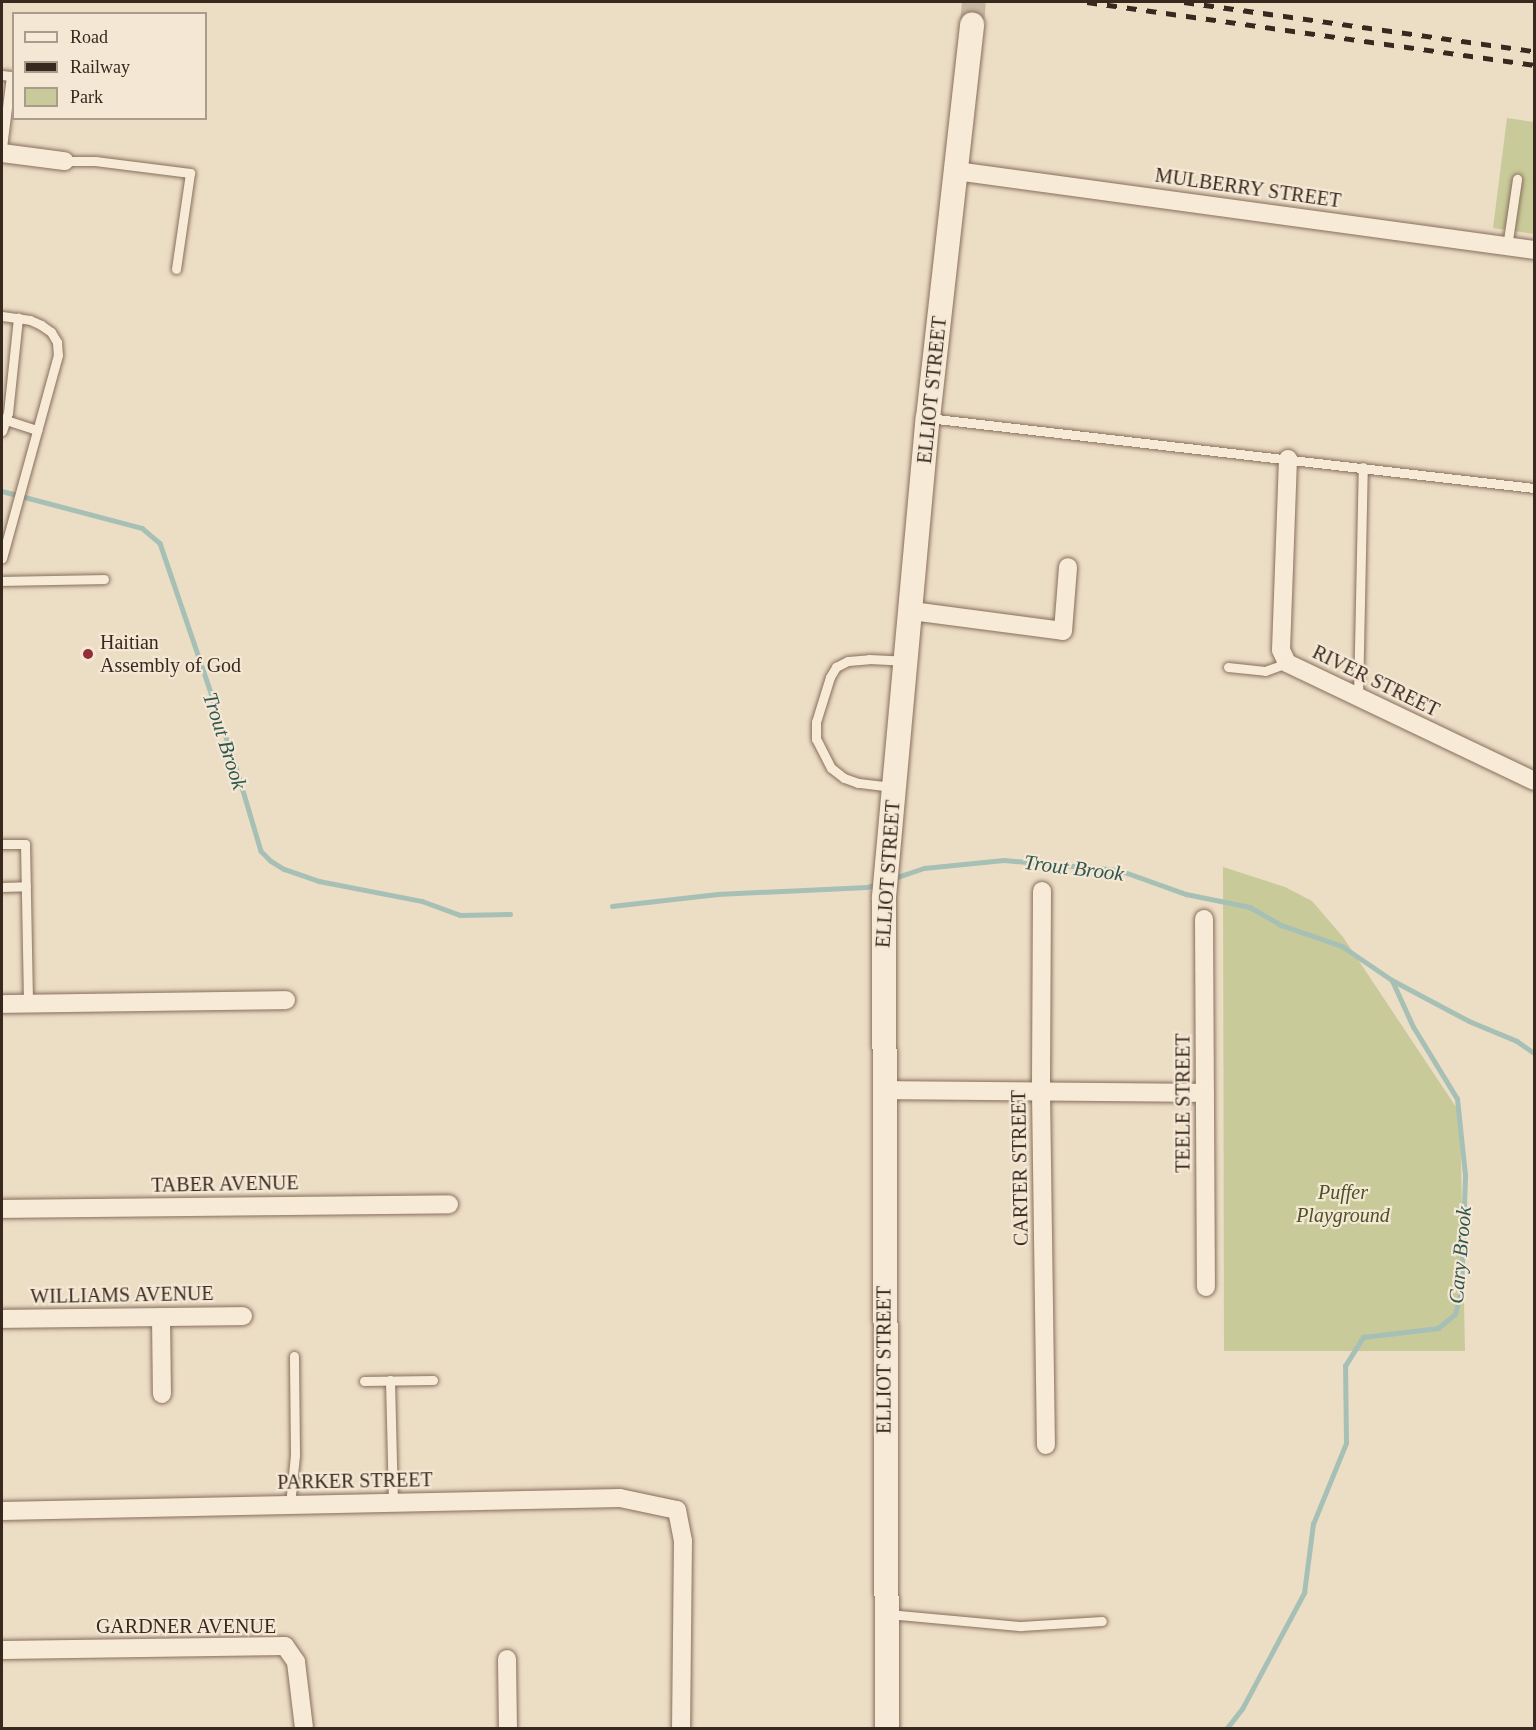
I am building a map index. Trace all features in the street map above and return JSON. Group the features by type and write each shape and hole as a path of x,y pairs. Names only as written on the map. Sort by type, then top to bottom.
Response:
{"street":[{"name":"ELLIOT STREET","path":"887,1728 882,1090 884,897 928,418 972,24"},
{"path":"2,153 64,161"},
{"name":"MULBERRY STREET","path":"956,171 1534,250"},
{"name":"RIVER STREET","path":"1288,459 1281,650 1287,663 1534,781"},
{"path":"912,611 1063,631 1068,567"},
{"name":"CARTER STREET","path":"1042,891 1041,1092 1046,1445"},
{"name":"TEELE STREET","path":"1204,919 1206,1287"},
{"path":"2,1004 286,1000"},
{"path":"882,1090 1205,1093"},
{"name":"TABER AVENUE","path":"2,1209 448,1204"},
{"name":"WILLIAMS AVENUE","path":"2,1319 243,1316"},
{"path":"161,1317 162,1394"},
{"name":"PARKER STREET","path":"2,1510 620,1498 677,1510 683,1541 681,1728"},
{"name":"GARDNER AVENUE","path":"2,1650 285,1646 296,1662 304,1728"},
{"path":"507,1659 508,1728"}],"lane":[{"path":"2,75 11,76 3,120 2,147"},
{"path":"64,161 95,161 190,173 176,269"},
{"path":"1508,247 1517,179"},
{"path":"2,316 41,325 51,332 57,342 58,355 2,558"},
{"path":"2,431 6,420 18,318"},
{"path":"928,418 1534,488"},
{"path":"6,420 37,430"},
{"path":"1358,698 1362,467"},
{"path":"2,581 104,579"},
{"path":"894,787 858,783 844,778 831,768 816,738 816,722 830,678 836,667 848,661 869,659 907,661"},
{"path":"1228,667 1265,671 1287,663"},
{"path":"2,844 25,844 28,1003"},
{"path":"2,887 26,886"},
{"path":"290,1505 295,1455 294,1356"},
{"path":"390,1380 393,1503"},
{"path":"364,1381 433,1380"},
{"path":"886,1613 1021,1626 1102,1621"}],"green space":[{"path":"1507,118 1534,122 1534,234 1493,228"},
{"name":"Puffer Playground","path":"1223,867 1285,887 1312,901 1343,937 1460,1113 1465,1351 1224,1351"}],"waterway":[{"name":"Trout Brook","path":"2,491 142,528 160,543 233,757 261,851 271,861 284,869 319,881 422,901 460,915 510,914"},
{"name":"Trout Brook","path":"892,879 924,868 1004,860 1119,870 1186,894 1250,907 1281,925 1342,946 1392,980 1469,1021 1517,1041 1534,1053"},
{"name":"Trout Brook","path":"612,906 717,894 867,887 879,884"},
{"name":"Cary Brook","path":"1227,1728 1242,1709 1304,1593 1313,1524 1346,1443 1345,1366 1363,1337 1438,1328 1455,1314 1461,1291 1465,1175 1457,1099 1413,1027 1392,981"}],"tunnel":[{"path":"972,24 974,2"}],"railway":[{"path":"1087,2 1534,65"},
{"path":"1184,2 1534,51"}],"place":[{"name":"Haitian Assembly of God","path":"88,654"}]}
